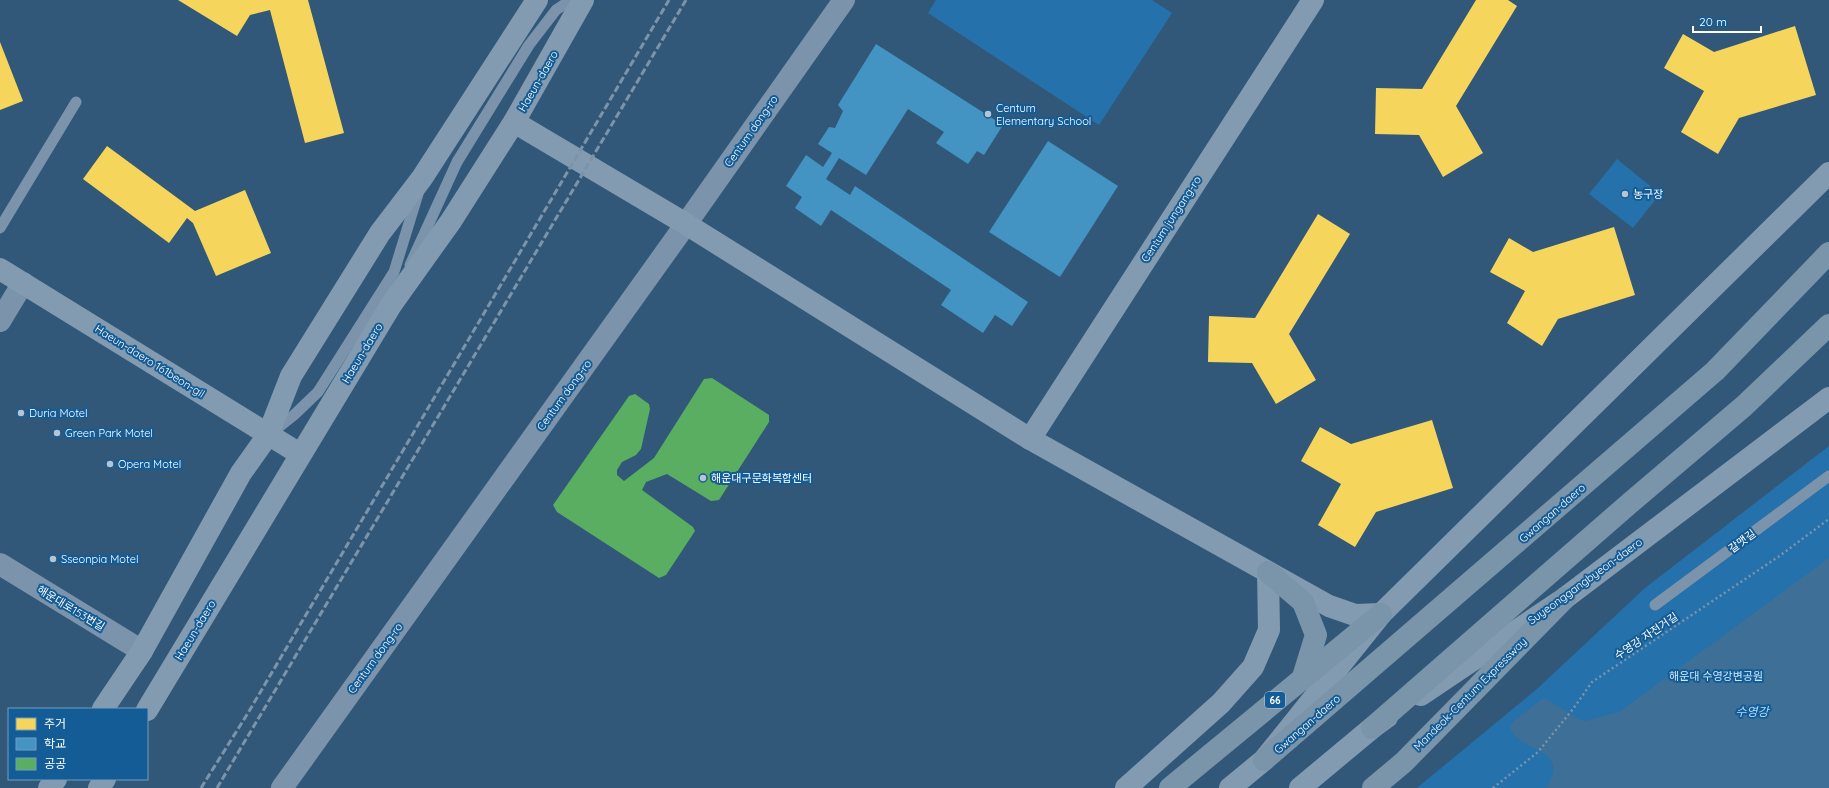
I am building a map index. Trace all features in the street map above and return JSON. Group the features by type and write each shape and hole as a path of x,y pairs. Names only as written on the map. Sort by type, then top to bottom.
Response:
{"highway":[{"name":"Gwangan-daero","path":"1264,760 1715,371 1829,253"},
{"path":"1372,728 1744,406 1829,325"},
{"path":"1268,572 1303,602 1316,635 1303,677"},
{"name":"Mandeok-Centum Expressway","path":"1373,788 1404,762 1565,598"},
{"name":"66","path":"1170,788 1381,614"}],"main road":[{"path":"104,708 142,651 241,473 268,435 291,376 380,233 422,178 537,0"},
{"name":"Haeun-daero","path":"148,708 391,305 451,221 514,122 584,0"},
{"name":"Centum jungang-ro","path":"1030,439 1314,0"},
{"path":"514,122 686,224 1030,439 1329,606 1355,615 1381,614"},
{"path":"1230,788 1264,760 1381,614 1829,173"},
{"name":"Haeun-daero 161beon-gil","path":"0,269 300,454"},
{"name":"Suyeonggangbyeon-daero","path":"1300,788 1372,728 1565,598 1829,398"},
{"path":"1126,788 1221,703 1253,667 1269,630 1268,572"},
{"path":"49,788 55,780"}],"street":[{"name":"Centum dong-ro","path":"282,788 686,224 844,0"},
{"path":"0,321 23,283"},
{"name":"해운대로153번길","path":"0,564 142,651"}],"lane":[{"path":"391,305 457,162 528,45 556,10 571,0"},
{"path":"0,228 76,102"},
{"path":"268,435 294,415 318,392 394,272 422,178"},
{"name":"갈맷길","path":"1655,605 1829,476"}],"path":[{"name":"수영강 자전거길","path":"1493,788 1538,752 1573,709 1592,682 1778,557 1829,519"}],"green space":[{"path":"936,0 1152,0 1172,13 1099,125 928,13"},
{"name":"농구장","path":"1617,159 1660,194 1633,228 1589,194"},
{"name":"해운대 수영강변공원","path":"1829,446 1829,788 1417,788 1538,688 1645,588"}],"water":[{"name":"수영강","path":"1829,558 1829,788 1546,788 1552,774 1553,764 1548,757 1540,751 1514,735 1510,727 1512,722 1542,699 1546,699 1579,719 1585,721 1619,712"}],"building: 주거":[{"path":"178,0 308,0 344,133 305,143 270,10 250,15 237,36"},
{"path":"1476,0 1508,0 1517,6 1456,106 1483,153 1443,177 1419,135 1375,134 1376,88 1422,89"},
{"path":"1795,26 1816,95 1739,118 1718,154 1681,132 1704,91 1664,68 1683,34 1714,52"},
{"path":"0,42 23,101 0,110"},
{"path":"107,146 195,211 245,190 271,253 216,276 193,223 187,218 169,243 83,179"},
{"path":"1318,214 1350,234 1289,334 1316,380 1276,404 1252,363 1208,362 1209,316 1255,318"},
{"path":"1614,227 1635,295 1558,319 1542,346 1507,323 1525,291 1490,272 1509,238 1533,252"},
{"path":"1432,420 1453,488 1376,512 1355,547 1318,525 1341,484 1301,461 1320,427 1351,444"}],"building: 학교":[{"path":"876,44 1003,125 984,155 977,151 968,164 936,143 944,132 908,109 866,175 839,158 826,179 850,195 855,186 1028,302 1012,326 995,315 983,333 941,305 951,290 831,210 821,226 795,208 802,197 786,186 806,155 823,167 832,153 818,144 829,127 835,128 843,111 838,105"},
{"path":"1048,141 1118,186 1060,277 989,232"}],"building: 공공":[{"name":"해운대구문화복합센터","path":"712,378 769,415 769,422 719,500 711,501 667,474 646,482 642,490 693,527 695,531 666,575 659,578 557,512 553,505 629,396 635,394 649,404 650,409 641,449 636,455 622,462 617,470 617,475 624,481 654,458 704,379"}],"railway":[{"path":"201,788 248,713 669,0"},
{"path":"217,788 686,0"}],"place":[{"name":"Centum Elementary School","path":"988,114"},
{"name":"농구장","path":"1625,194"},
{"name":"Duria Motel","path":"21,413"},
{"name":"Green Park Motel","path":"57,433"},
{"name":"Opera Motel","path":"110,464"},
{"name":"해운대구문화복합센터","path":"703,478"},
{"name":"Sseonpia Motel","path":"53,559"}]}
